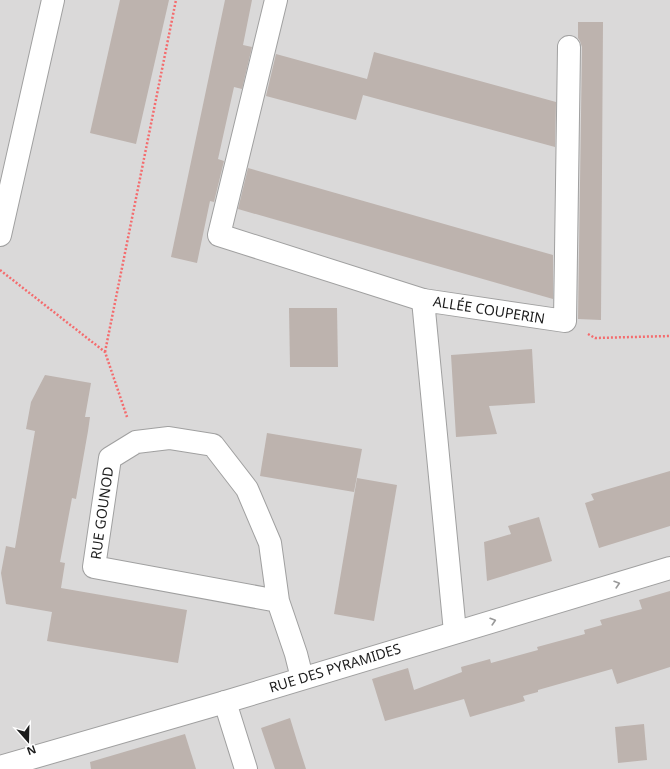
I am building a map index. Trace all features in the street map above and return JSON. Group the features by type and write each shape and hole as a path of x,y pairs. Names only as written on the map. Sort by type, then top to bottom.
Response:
{"street":[{"path":"0,235 53,0"},
{"path":"276,0 219,235 423,300"},
{"name":"ALLÉE COUPERIN","path":"455,632 423,300 565,322 569,47"},
{"name":"RUE GOUNOD","path":"278,601 94,566 110,458 136,442 170,438 213,445 247,489 270,543 278,601 296,654 302,678"},
{"name":"RUE DES PYRAMIDES","path":"0,767 225,702 670,568"},
{"path":"225,702 246,769"}],"path":[{"path":"136,442 105,352 176,0"},
{"path":"0,270 105,352"},
{"path":"565,322 595,338 670,336"}],"shaded area":[{"path":"0,0 670,0 670,769 0,769"}],"building":[{"path":"120,0 169,0 136,144 90,133"},
{"path":"225,0 252,0 243,45 252,47 242,89 234,87 218,159 224,161 214,202 210,201 197,263 171,257"},
{"path":"578,22 603,22 601,320 578,319 582,47 578,38"},
{"path":"374,52 556,102 555,147 363,95 356,120 266,96 276,54 367,79"},
{"path":"248,168 553,255 553,299 238,209"},
{"path":"289,308 337,308 338,367 290,367"},
{"path":"532,349 535,403 489,406 497,434 456,437 451,355"},
{"path":"45,375 91,383 85,417 90,417 88,431 76,499 72,498 60,562 65,563 61,588 187,610 178,663 47,641 52,612 6,604 1,573 6,546 15,548 35,431 26,429 31,402"},
{"path":"267,433 362,449 354,492 260,476"},
{"path":"670,471 670,526 599,548 585,503 594,500 591,494"},
{"path":"357,478 397,485 374,621 334,614"},
{"path":"539,517 552,561 487,581 484,542 511,534 508,526"},
{"path":"670,591 670,667 617,684 612,669 538,690 538,692 523,696 525,701 470,717 464,699 385,721 372,679 408,668 414,690 462,672 461,667 490,659 491,663 538,650 537,647 585,634 584,630 602,625 600,620 642,609 639,600"},
{"path":"290,718 306,769 275,769 261,728"},
{"path":"644,724 647,760 618,763 615,727"},
{"path":"185,734 196,769 91,769 90,762"}]}
